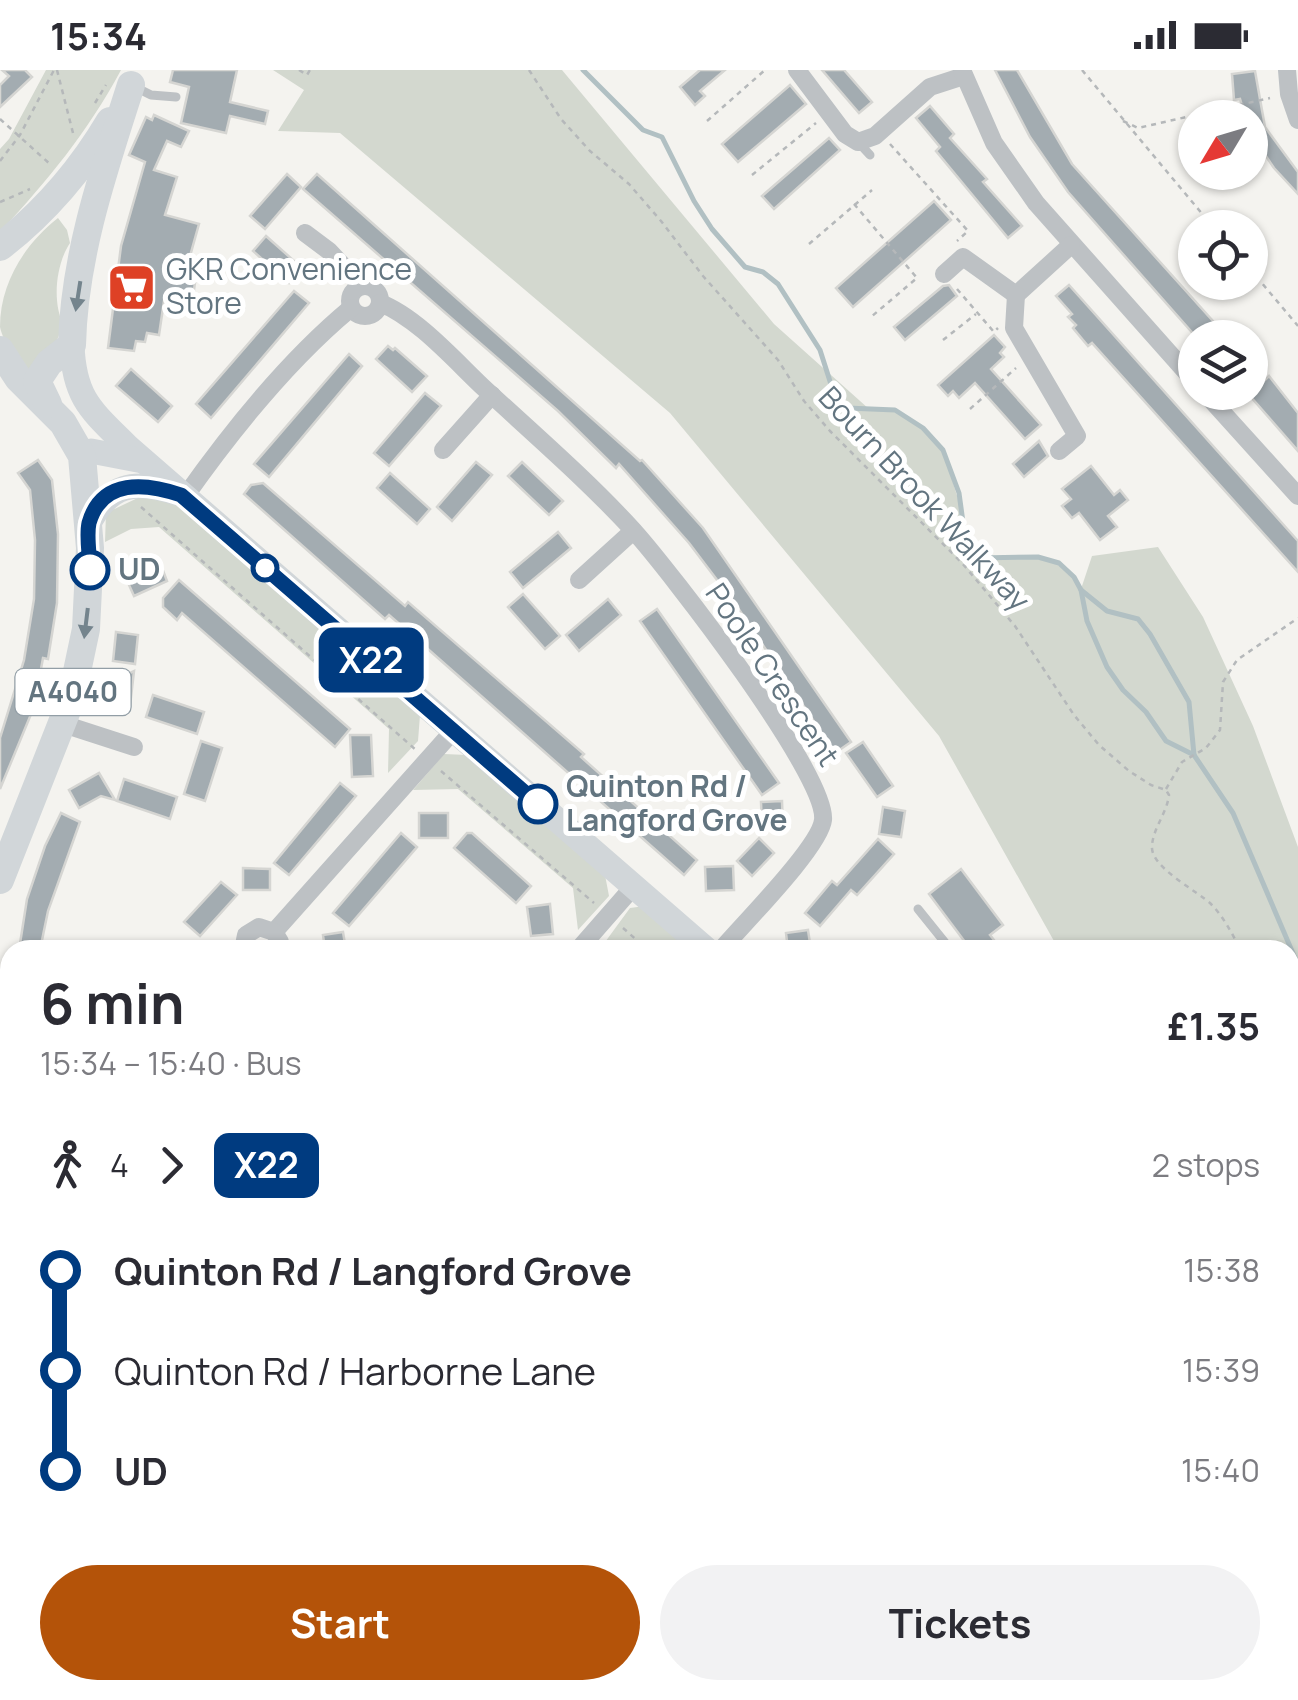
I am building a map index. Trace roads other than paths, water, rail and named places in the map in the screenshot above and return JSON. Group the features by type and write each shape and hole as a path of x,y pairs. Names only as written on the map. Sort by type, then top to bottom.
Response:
{"main road":[{"path":"0,247 36,207 67,184 99,139 134,78"},
{"path":"52,410 37,381 49,362 72,345 85,246 102,174 134,78"},
{"path":"36,207 66,214 85,246"},
{"path":"0,272 36,207"},
{"name":"A4040","path":"0,350 18,378 52,410 82,456 90,594 86,629 63,724 5,854 0,880"},
{"path":"0,1700 8,1700"}],"street":[{"path":"797,70 845,134 864,148 930,87 963,73 994,143 1036,203 1178,363"},
{"path":"1287,70 1288,94 1298,120"},
{"path":"304,233 329,250 362,286 375,290 380,303 376,312 368,316 358,315 351,308 350,297 362,286"},
{"path":"1059,452 1076,436 1028,356 1014,328 1014,316 1016,295 1071,245"},
{"path":"935,272 964,257 1016,295"},
{"name":"Poole Crescent","path":"380,303 391,307 440,346 634,531 686,594 814,782 824,824 810,847 730,940"},
{"path":"182,496 313,340 351,308"},
{"path":"72,345 81,405 696,940"},
{"path":"443,450 492,394"},
{"path":"1220,410 1298,496"},
{"path":"82,456 91,451 143,461"},
{"path":"88,525 99,504 119,489 153,485 182,496"},
{"path":"579,580 634,531"},
{"path":"63,724 134,747"},
{"path":"278,940 454,730"},
{"path":"587,940 634,886"},
{"path":"244,940 250,931 264,927 276,940"}],"lane":[{"path":"134,78 151,95 176,97"},
{"path":"82,456 84,427"},
{"path":"918,909 943,940"}],"waterway":[{"path":"583,70 643,130 662,137 712,229 745,267 763,272 778,284 820,350 836,400 847,408 895,410 923,428 943,450 959,493 965,537 976,558 1038,557 1059,563 1074,577 1107,667 1166,741 1194,755 1233,813 1287,940"},
{"path":"1081,590 1107,611 1138,619 1150,634 1189,702 1194,755"}],"place":[{"name":"GKR Convenience Store","path":"131,287"},
{"name":"UD","path":"90,570"},
{"name":"Quinton Rd / Langford Grove","path":"538,804"}]}
